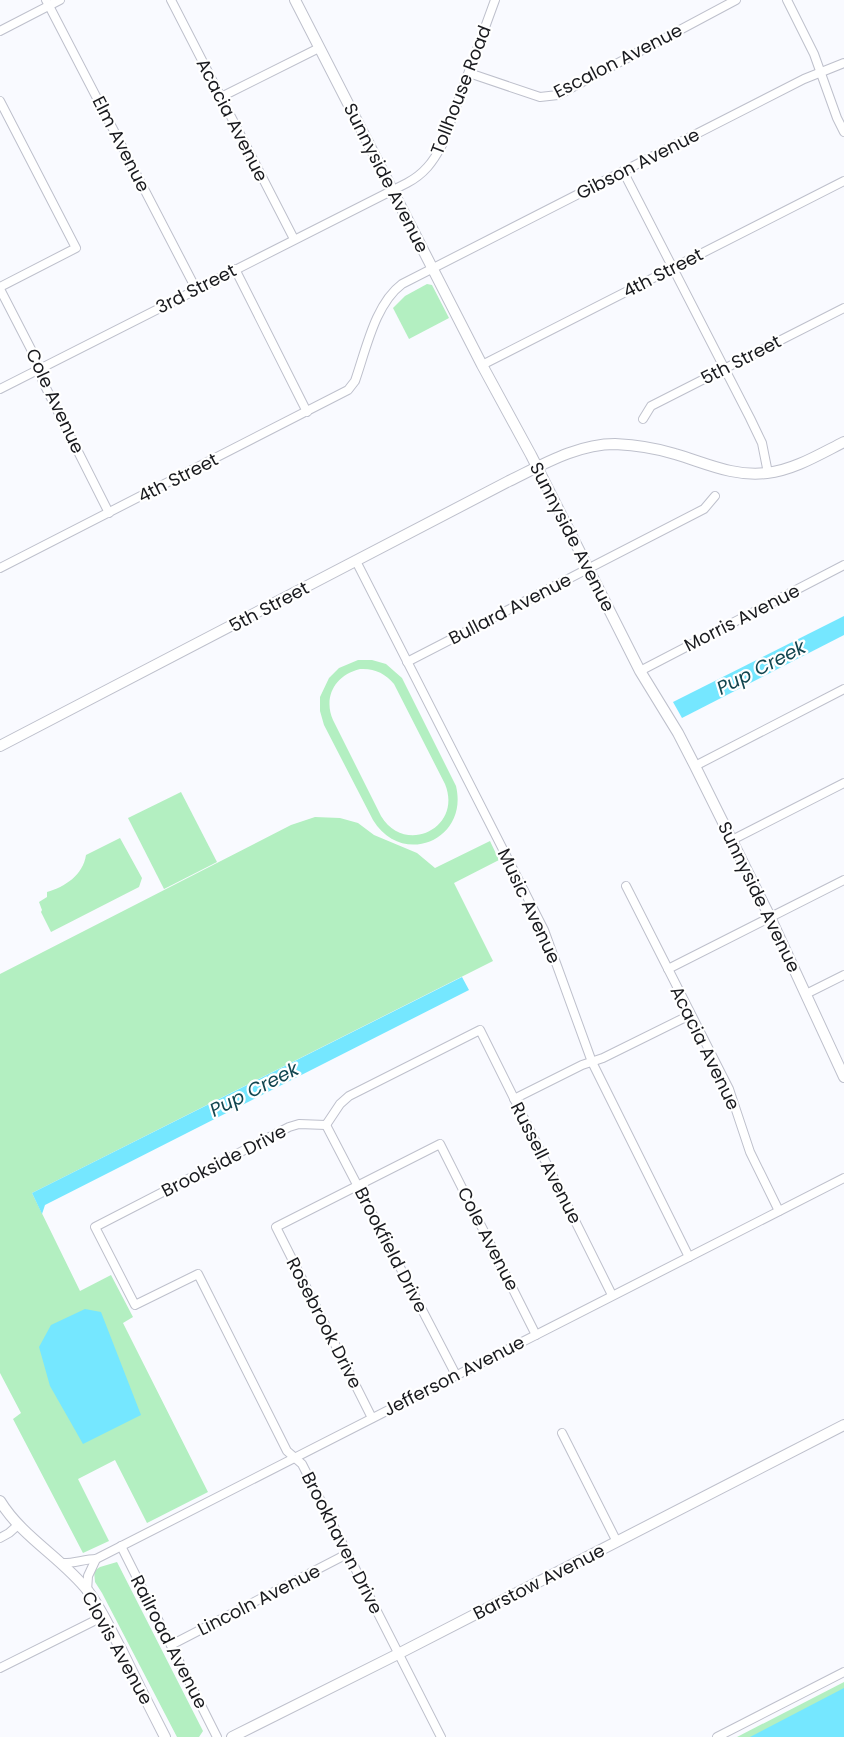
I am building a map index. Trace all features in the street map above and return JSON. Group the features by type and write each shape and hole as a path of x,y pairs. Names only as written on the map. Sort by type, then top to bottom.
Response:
{"main road":[{"name":"Sunnyside Avenue","path":"296,0 482,365 538,467 587,569 640,670 678,733 695,766 770,917 844,1077"},
{"path":"538,467 574,451 593,446 614,444 664,451 727,471 768,473 807,461 844,442"},
{"name":"5th Street","path":"0,746 538,467"},
{"name":"Barstow Avenue","path":"232,1737 844,1425"},
{"name":"Clovis Avenue","path":"0,1501 18,1525 61,1563 87,1591 104,1616 165,1737"}],"street":[{"path":"0,31 47,3 60,0"},
{"name":"Acacia Avenue","path":"170,0 294,239"},
{"name":"Tollhouse Road","path":"393,190 422,173 435,158 442,145 495,0"},
{"name":"Escalon Avenue","path":"468,73 540,97 558,95 736,0"},
{"path":"787,0 814,54 837,118 844,132"},
{"name":"Elm Avenue","path":"47,3 196,289"},
{"path":"221,97 319,48"},
{"name":"Gibson Avenue","path":"433,269 804,79 844,62"},
{"path":"0,101 76,248 0,288"},
{"path":"623,171 762,443 768,473"},
{"name":"4th Street","path":"482,365 844,180"},
{"name":"3rd Street","path":"0,389 393,190"},
{"path":"235,269 307,412"},
{"name":"4th Street","path":"0,568 344,393 354,384 385,302 402,284 433,269"},
{"name":"Cole Avenue","path":"0,288 34,357 43,382 109,513"},
{"name":"5th Street","path":"643,419 650,406 844,308"},
{"name":"Bullard Avenue","path":"408,662 704,509 715,496"},
{"name":"Music Avenue","path":"356,561 544,930 592,1062 689,1257"},
{"name":"Morris Avenue","path":"640,670 844,565"},
{"path":"695,766 844,689"},
{"path":"732,840 844,782"},
{"path":"668,969 844,880"},
{"name":"Acacia Avenue","path":"626,886 728,1089 750,1152 779,1211"},
{"path":"806,994 844,974"},
{"path":"514,1099 690,1015"},
{"name":"Russell Avenue","path":"326,1125 340,1104 349,1096 480,1030 612,1295"},
{"name":"Brookside Drive","path":"198,1274 135,1305 95,1227 290,1127 299,1124 326,1125"},
{"name":"Brookfield Drive","path":"326,1125 456,1376"},
{"name":"Cole Avenue","path":"358,1186 440,1144 536,1334"},
{"name":"Jefferson Avenue","path":"61,1563 96,1559 844,1178"},
{"name":"Rosebrook Drive","path":"358,1186 276,1227 372,1418"},
{"name":"Brookhaven Drive","path":"198,1274 287,1451 302,1464 441,1737"},
{"path":"562,1433 616,1542"},
{"path":"0,1538 18,1525"},
{"name":"Railroad Avenue","path":"121,1546 217,1737"},
{"name":"Lincoln Avenue","path":"171,1645 348,1554"},
{"path":"87,1591 88,1576 96,1559"},
{"path":"0,1668 104,1616"},
{"path":"717,1737 844,1672"}],"green space":[{"path":"427,284 432,285 449,318 409,339 393,308 405,296"},
{"path":"358,660 372,660 386,664 402,678 456,786 457,805 453,821 443,833 430,841 415,845 400,843 385,835 373,820 324,725 320,711 320,697 329,678 339,668","holes":["360,669 370,669 379,672 394,684 445,784 448,800 446,813 439,824 429,831 417,835 404,834 391,828 381,816 333,720 329,703 333,688 344,676"]},
{"path":"181,792 217,862 164,889 128,818"},
{"path":"315,817 340,818 358,823 374,835 417,853 435,868 490,841 499,860 454,883 493,961 32,1193 80,1291 111,1275 133,1317 123,1323 208,1492 147,1523 115,1460 78,1479 109,1541 83,1553 13,1419 21,1413 0,1373 0,974 291,825"},
{"path":"120,838 142,878 139,887 51,932 41,912 39,902 47,897 47,892 60,887 77,874 86,855"},
{"path":"117,1562 203,1731 199,1737 177,1737 95,1582 94,1571 100,1567"},
{"path":"844,1682 844,1737 737,1737"}],"water":[{"name":"Pup Creek","path":"844,616 844,635 682,718 673,702"},
{"name":"Pup Creek","path":"462,977 469,990 45,1205 42,1214 32,1193"},
{"path":"85,1309 101,1312 141,1415 83,1444 50,1386 39,1347 51,1325"},
{"path":"844,1688 844,1737 750,1737"}]}
